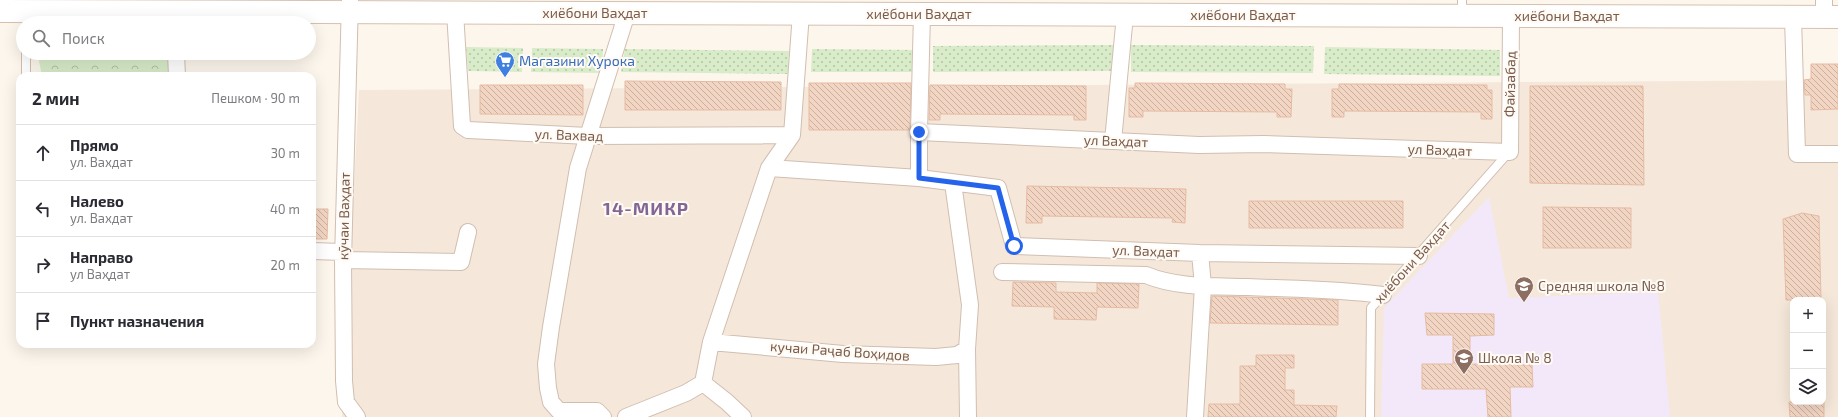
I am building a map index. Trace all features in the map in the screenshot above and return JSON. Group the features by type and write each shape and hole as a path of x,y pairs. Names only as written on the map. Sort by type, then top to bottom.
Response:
{"main road":[{"name":"хиёбони Ваҳдат","path":"191,16 350,6 455,12 627,13 649,7 801,14 919,9 1125,14 1462,8 1511,16 1793,17 1829,11"},
{"name":"хиёбони Ваҳдат","path":"0,11 26,14 125,16"}],"street":[{"name":"кӯчаи Ваҳдат","path":"350,6 343,256 344,381 346,402 357,417"},
{"path":"769,168 919,178 919,9"},
{"name":"ул. Вахвад","path":"455,12 463,128 468,130 588,136 792,135"},
{"path":"603,417 597,411 559,411 551,402 546,364 578,168 627,13"},
{"path":"626,417 686,393 703,383 711,342 769,168 792,135 801,14"},
{"path":"1113,141 1125,14"},
{"name":"Файзабад","path":"1510,152 1511,16"},
{"path":"1793,17 1797,154 1838,154"},
{"path":"176,60 177,72"},
{"name":"ул Ваҳдат","path":"919,132 1113,141 1510,152"},
{"name":"ул. Вахдат","path":"919,178 953,184 998,188 1014,246 1200,253 1419,256"},
{"path":"953,184 970,305 967,349 968,417"},
{"path":"316,252 343,256 461,262 468,232"},
{"path":"1196,417 1203,286 1200,253"},
{"path":"1002,272 1146,275 1155,278 1203,286 1344,290 1383,296"},
{"name":"кучаи Раҷаб Воҳидов","path":"711,342 844,354 936,357 957,355 967,349"},
{"path":"703,383 729,410 743,417"}],"lane":[{"path":"26,60 26,72"},
{"name":"хиёбони Вахдат","path":"1370,417 1371,308 1419,256 1510,152"}],"shaded area":[{"path":"1838,80 1838,417 342,417 359,90"},
{"name":"Средняя школа №8","path":"1489,197 1509,298 1658,292 1670,417 1381,417 1384,308"}],"green space":[{"path":"1113,45 1113,71 933,72 933,46"},
{"path":"1131,45 1314,46 1313,73 1131,72"},
{"path":"466,47 523,48 522,72 468,71"},
{"path":"1325,47 1500,50 1500,76 1324,74"},
{"path":"532,48 603,49 602,73 531,72"},
{"path":"625,49 789,51 788,74 621,72"},
{"path":"812,49 916,50 914,72 811,72"},
{"path":"39,60 173,60 171,72 41,72"}],"building":[{"path":"1811,64 1838,64 1838,109 1811,110 1811,95 1805,95 1804,80 1811,79"},
{"path":"625,81 781,82 781,110 625,110"},
{"path":"809,83 911,83 910,130 809,130"},
{"path":"1135,83 1285,84 1285,89 1292,89 1291,117 1277,117 1277,112 1143,111 1143,117 1129,117 1129,88 1135,88"},
{"path":"1339,84 1487,85 1487,90 1492,90 1492,119 1481,119 1481,112 1344,111 1344,117 1332,117 1332,89 1339,89"},
{"path":"480,85 583,85 583,115 480,114"},
{"path":"930,85 1086,86 1086,120 1074,120 1074,115 940,114 940,120 929,120"},
{"path":"1530,86 1643,86 1644,185 1530,183"},
{"path":"1027,186 1186,189 1185,223 1172,222 1173,218 1042,216 1042,223 1026,223"},
{"path":"1249,201 1403,201 1403,228 1249,228"},
{"path":"1543,207 1631,208 1631,248 1543,248"},
{"path":"316,209 328,209 327,239 316,239"},
{"path":"1802,213 1819,216 1821,297 1790,297 1790,300 1786,300 1783,219"},
{"path":"1013,282 1056,283 1056,292 1097,293 1097,283 1139,284 1138,308 1097,307 1096,320 1054,319 1054,307 1012,306"},
{"path":"1212,296 1338,300 1338,325 1210,323"},
{"path":"1425,313 1494,314 1494,335 1470,336 1470,364 1532,365 1533,387 1510,387 1511,417 1488,417 1486,389 1422,389 1422,364 1453,364 1453,335 1427,335"},
{"path":"1256,355 1294,355 1294,368 1285,368 1285,390 1294,390 1294,405 1337,406 1336,417 1208,417 1209,404 1240,404 1240,366 1256,366"},
{"path":"1789,402 1790,405 1824,405 1824,417 1790,417"}],"place":[{"name":"Магазини Хурока","path":"505,78"},
{"name":"Средняя школа №8","path":"1524,303"},
{"name":"Школа № 8","path":"1464,375"}],"district":[{"name":"14-МИКР","path":"646,209"}],"route":[{"path":"919,132 919,178 953,184 998,188 1014,246"}]}
